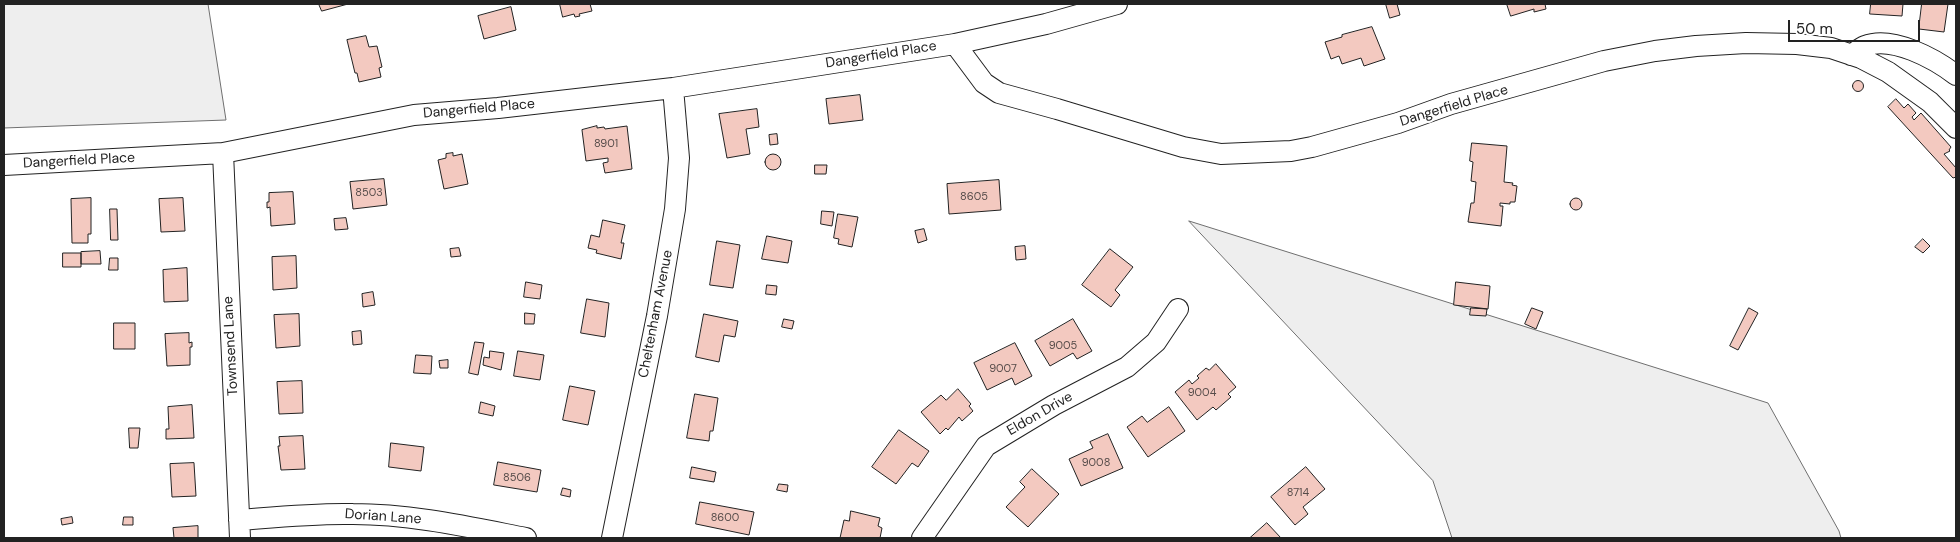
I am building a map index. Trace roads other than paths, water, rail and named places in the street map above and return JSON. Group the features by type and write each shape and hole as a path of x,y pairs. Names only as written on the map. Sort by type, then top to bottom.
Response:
{"street":[{"name":"Dangerfield Place","path":"4,165 223,154 414,115 508,107 673,88 955,44 1046,24 1117,4"},
{"name":"Dangerfield Place","path":"955,44 984,83 999,93 1183,147 1221,154 1312,147 1398,123 1451,104 1604,61 1655,51 1746,43 1797,44 1831,48 1851,55 1888,72 1930,102 1956,128"},
{"path":"1851,55 1865,46 1888,44 1928,57 1956,75"},
{"name":"Cheltenham Avenue","path":"612,538 663,282 676,199 679,158 673,88"},
{"name":"Townsend Lane","path":"223,154 239,529"},
{"name":"Eldon Drive","path":"922,538 986,446 1054,405 1127,367 1156,342 1178,310"},
{"name":"Dorian Lane","path":"239,529 344,514 390,516 448,523 526,538"}]}
